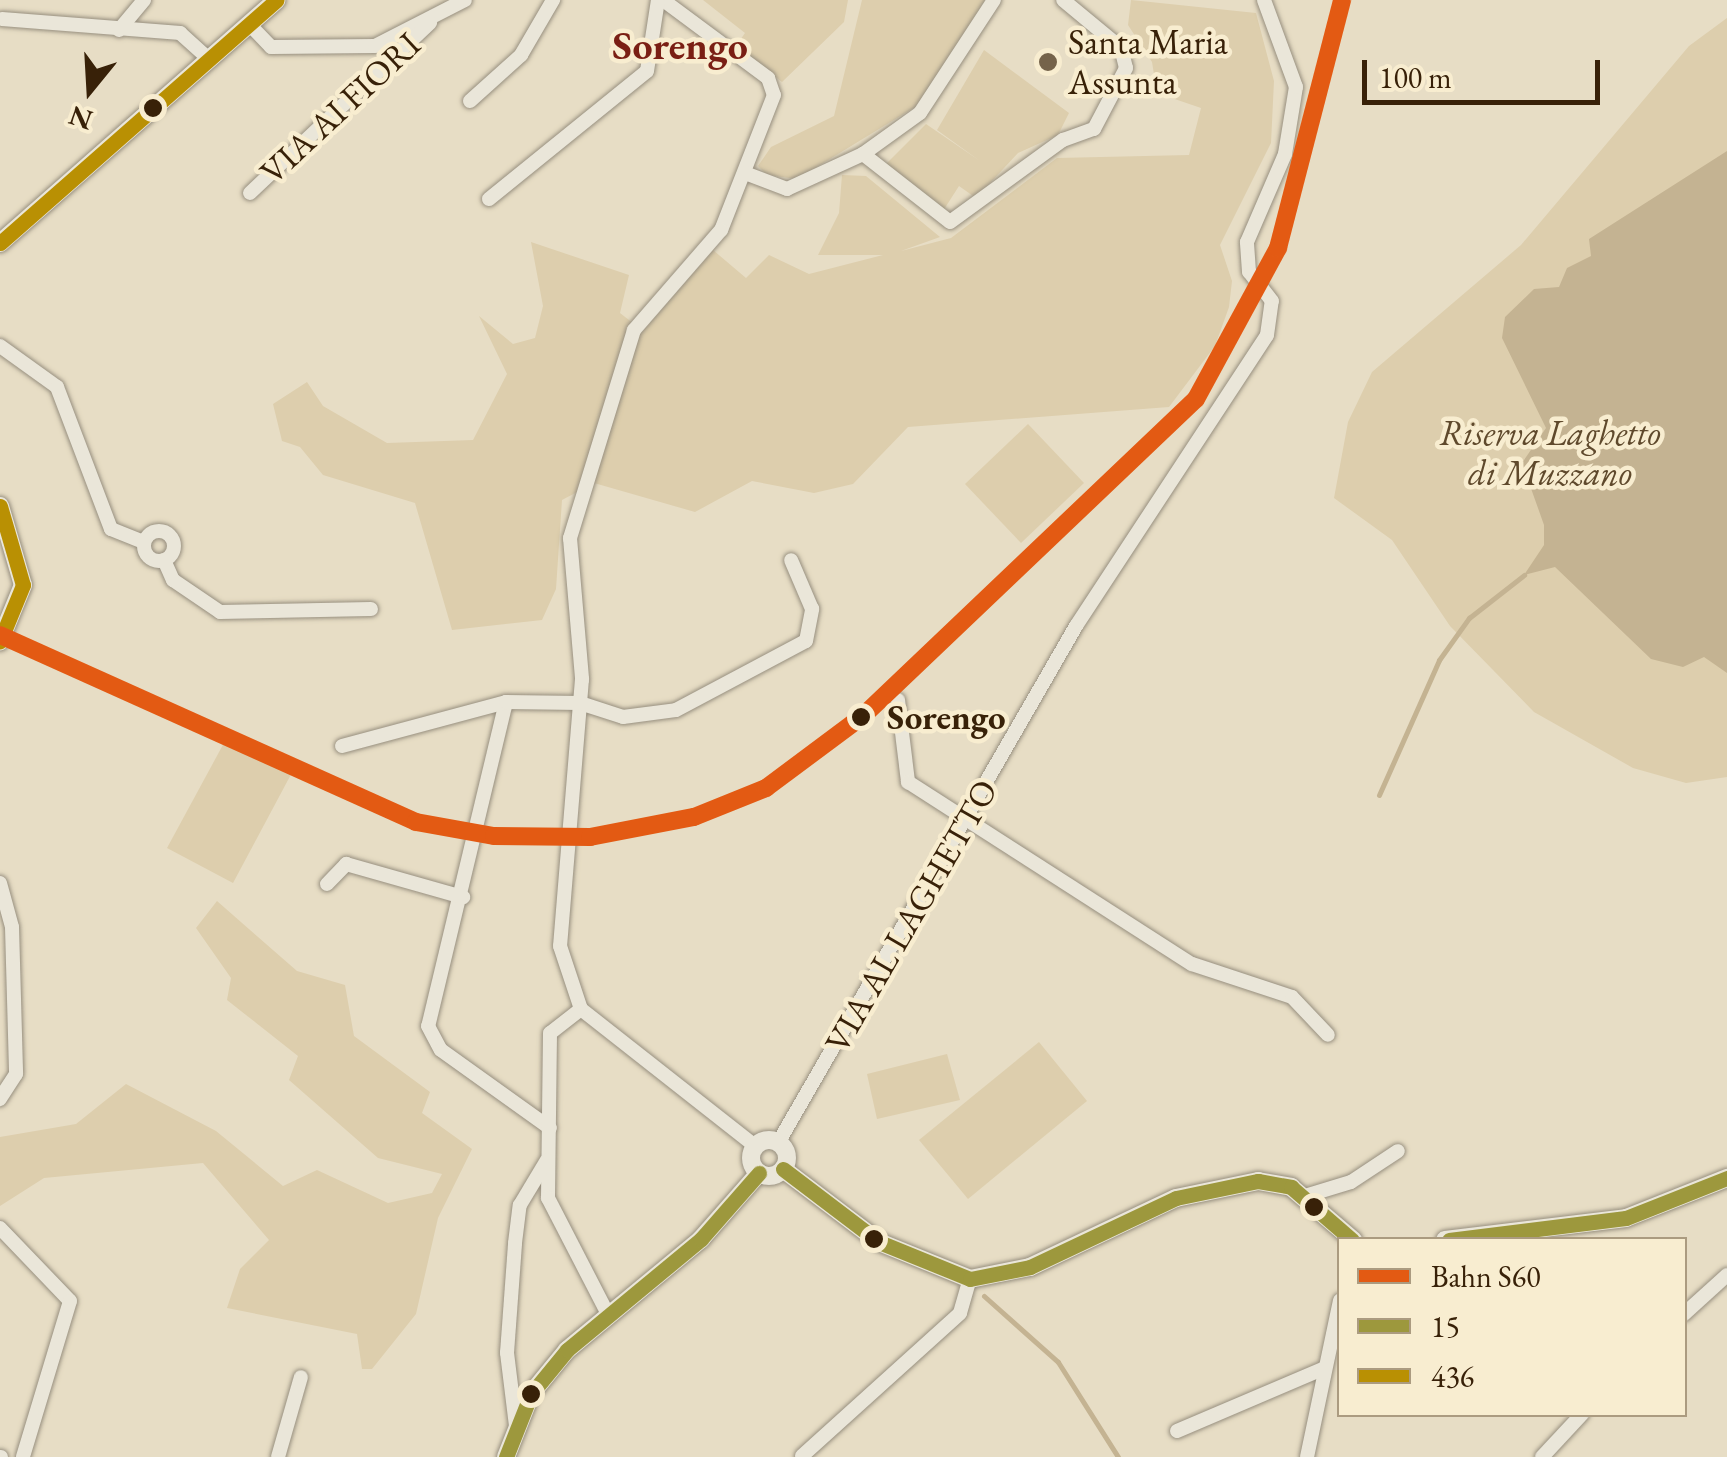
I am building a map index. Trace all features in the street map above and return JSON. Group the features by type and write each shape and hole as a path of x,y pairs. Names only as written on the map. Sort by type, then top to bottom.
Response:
{"street":[{"path":"119,30 144,0"},
{"path":"0,243 277,0"},
{"path":"249,24 271,47 374,46 430,23 465,0"},
{"path":"470,101 521,55 553,0"},
{"path":"489,199 647,72 661,0 773,84 745,173 721,230 627,346 570,538 580,703 560,946 580,1009 755,1146 759,1173"},
{"path":"745,173 787,189 863,154 920,114 994,0"},
{"path":"863,154 950,222 1063,140 1094,129 1126,68 1121,48 1063,0"},
{"name":"VIA AL LAGHETTO","path":"778,1143 972,814 1076,626 1274,318 1246,260 1285,154 1296,69 1264,0"},
{"path":"1,18 191,36 209,59"},
{"name":"VIA AI FIORI","path":"250,193 430,23"},
{"path":"0,346 57,388 110,529 144,542 150,558 164,560"},
{"path":"0,506 23,584 0,641"},
{"path":"144,542 154,532 168,534 174,547 164,560"},
{"path":"164,560 173,580 220,612 371,609"},
{"path":"342,746 506,702 580,703 648,717 796,651 814,620 791,560"},
{"path":"898,700 902,776 972,814 1192,964 1292,997 1328,1035"},
{"path":"506,702 431,1039 550,1128"},
{"path":"326,884 346,864 463,897"},
{"path":"0,883 12,926 16,1074 0,1099"},
{"path":"580,1009 550,1033 548,1159 555,1224 608,1314"},
{"path":"755,1146 778,1143 782,1170"},
{"path":"1305,1196 1351,1182 1398,1151"},
{"path":"516,1426 508,1394 511,1278 520,1205 548,1159"},
{"path":"506,1457 516,1426 546,1374 608,1314 700,1239 759,1173 782,1170 878,1242 970,1278 1030,1267 1206,1189 1275,1182 1305,1196 1350,1237"},
{"path":"1470,1237 1626,1218 1727,1178"},
{"path":"0,1228 70,1301 23,1457"},
{"path":"1687,1311 1727,1275"},
{"path":"802,1456 960,1313 970,1278"},
{"path":"1307,1457 1337,1314"},
{"path":"1177,1430 1325,1368"},
{"path":"278,1457 301,1377"},
{"path":"1542,1457 1579,1417"}],"green space":[{"path":"703,0 848,0 844,22 782,82 736,46 745,33"},
{"path":"862,0 985,0 920,104 797,179 767,175 758,166 771,147 834,116"},
{"path":"1131,0 1256,13 1274,81 1271,143 1220,245 1232,281 1229,307 1215,346 1169,407 908,427 853,484 814,493 752,481 695,512 594,483 562,500 556,589 542,620 452,630 415,503 323,475 300,447 282,441 273,404 307,382 323,406 387,443 473,440 507,374 479,316 513,344 535,338 543,306 531,242 629,275 620,313 643,331 713,250 746,278 769,255 809,274 883,255 818,255 839,213 842,175 866,176 940,237 901,251 951,238 1057,158 1189,155 1201,108 1157,93 1152,62 1128,25"},
{"name":"Riserva Laghetto di Muzzano","path":"1727,18 1727,777 1686,783 1633,768 1534,712 1450,626 1392,540 1334,498 1348,422 1372,372 1521,245 1689,46"},
{"path":"984,50 1069,113 1058,135 1018,153 976,198 959,186 941,214 885,165 926,124 980,161 937,130"},
{"path":"1028,424 1084,483 1021,543 965,484"},
{"path":"231,730 296,765 233,883 167,848"},
{"path":"217,901 297,971 345,985 354,1036 430,1092 422,1113 472,1149 438,1218 416,1314 372,1369 362,1369 357,1334 227,1308 240,1269 269,1240 203,1163 44,1178 0,1206 0,1137 76,1124 126,1084 216,1131 283,1186 317,1170 388,1203 432,1193 442,1174 378,1158 289,1080 298,1056 227,1000 231,978 196,928"},
{"path":"1039,1042 1087,1101 968,1199 919,1140"},
{"path":"947,1054 960,1100 877,1119 867,1074"}],"shaded area":[{"path":"1727,151 1727,673 1704,657 1683,667 1651,659 1555,567 1524,575 1544,545 1544,525 1522,463 1546,428 1502,338 1505,317 1534,289 1559,287 1567,268 1591,256 1589,239"}],"waterway":[{"path":"1379,795 1439,660 1469,618 1524,575"},
{"path":"984,1296 1058,1362 1118,1457"}],"rail line":[{"name":"S60","path":"0,635 416,822 494,836 590,837 694,817 766,788 864,715 1196,399 1278,248 1342,0"}],"transit line":[{"name":"436","path":"0,243 277,0"},
{"name":"436","path":"0,506 23,585 0,641"},
{"name":"15","path":"783,1169 879,1242 970,1279 1030,1267 1176,1198 1258,1181 1291,1187 1349,1237"},
{"name":"15","path":"506,1457 531,1394 567,1350 701,1239 759,1173"},
{"name":"15","path":"1473,1237 1626,1218 1727,1178"}],"place":[{"name":"Santa Maria Assunta","path":"1048,62"},
{"name":"Sorengo","path":"861,717"}],"district":[{"name":"Sorengo","path":"680,45"}]}
